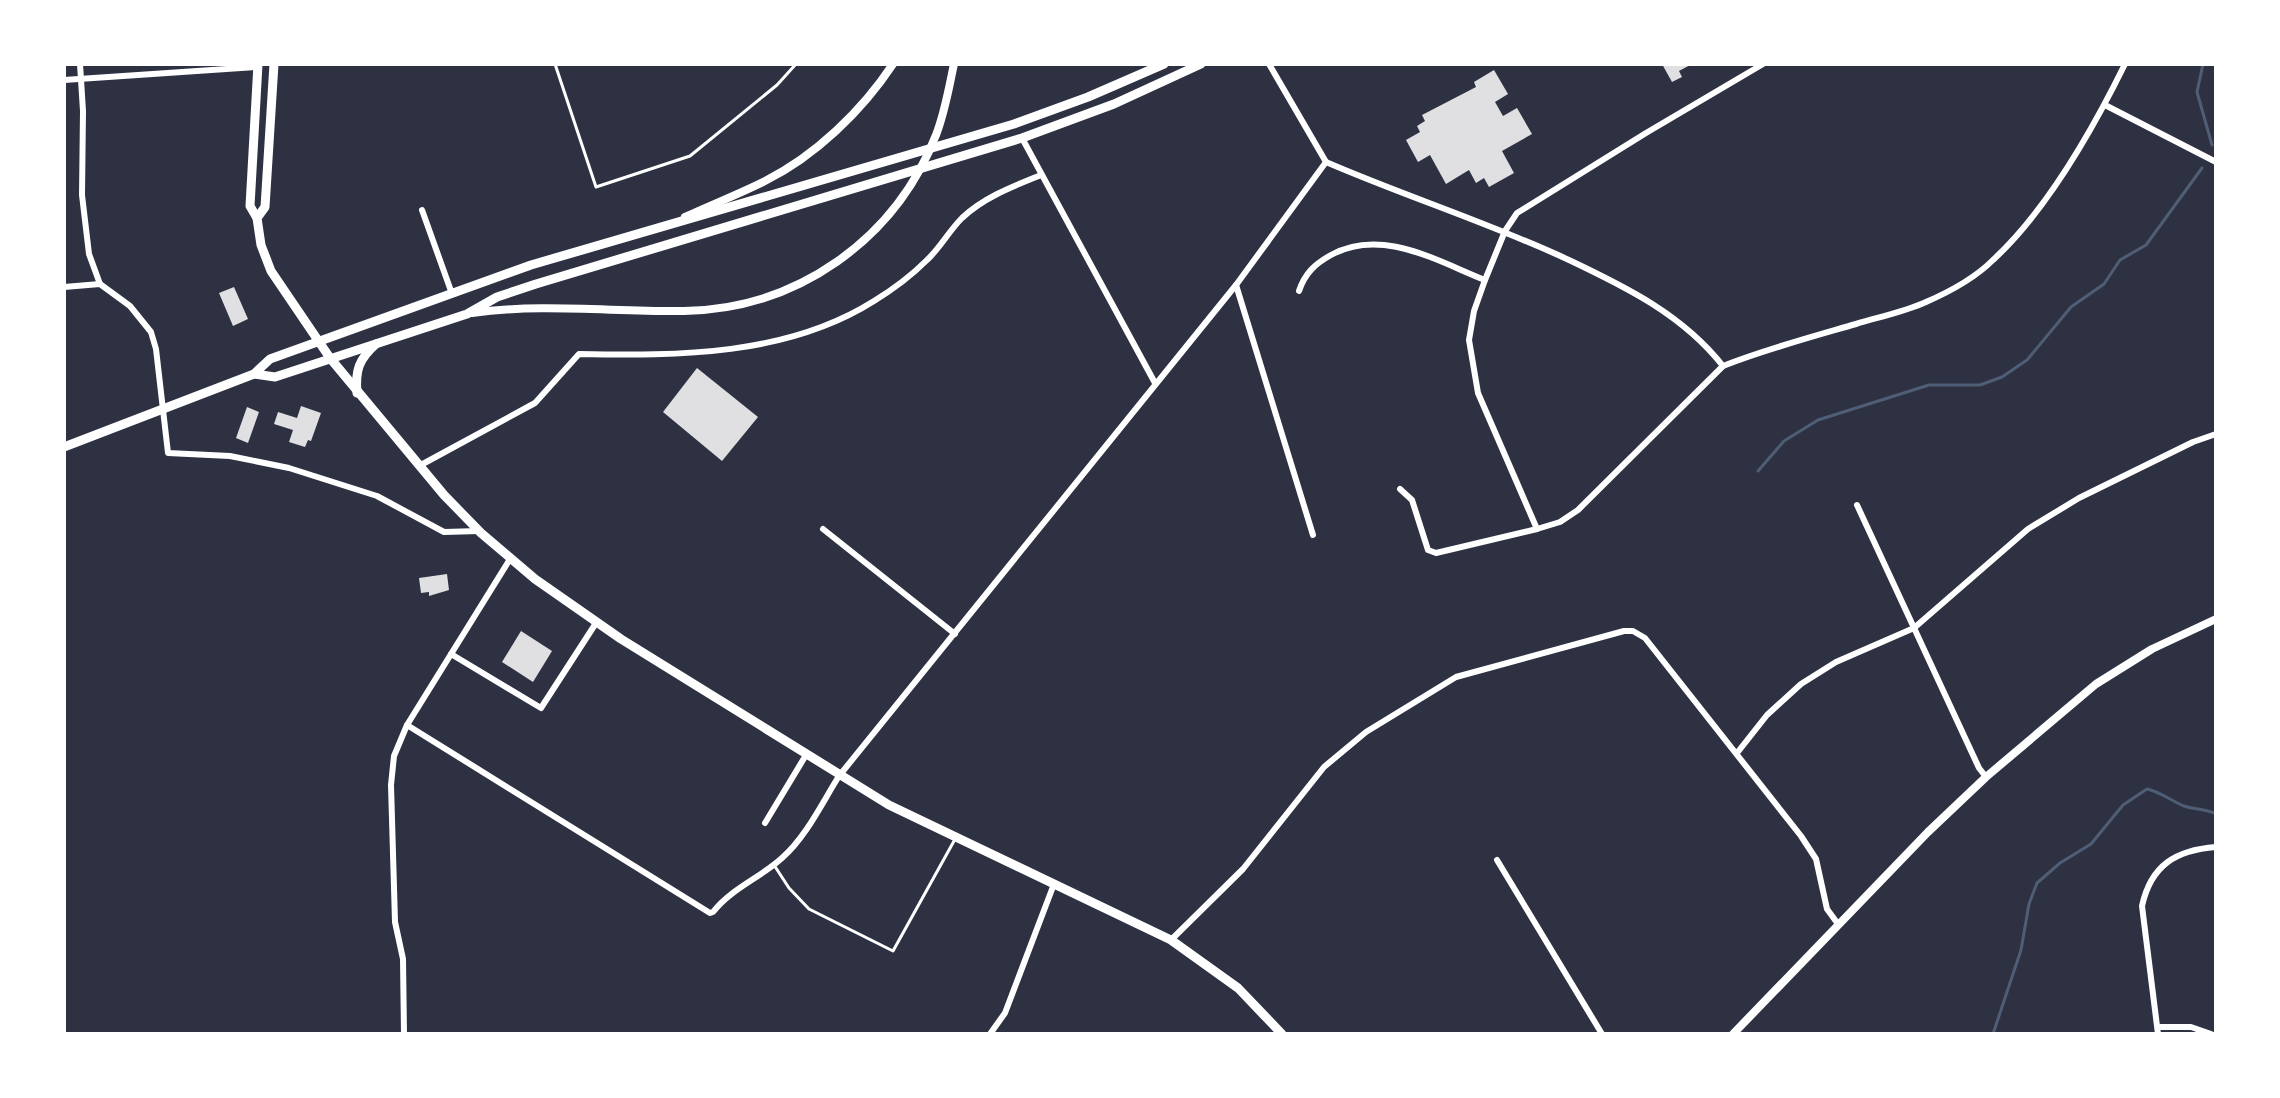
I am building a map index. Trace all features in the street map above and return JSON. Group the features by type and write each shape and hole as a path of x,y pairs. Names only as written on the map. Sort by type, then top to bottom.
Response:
{"main road":[{"path":"667,225 767,180 792,165 841,126 893,64"},
{"path":"467,314 569,307 685,311 748,303 801,284 859,246 898,205 936,136 954,64"},
{"path":"64,447 254,374 270,359 451,291 962,139 1075,102 1164,64"},
{"path":"254,374 275,377 467,314 497,297 536,284 1022,138 1114,104 1201,64"},
{"path":"257,218 265,207 273,65"},
{"path":"258,66 250,206 257,218 261,245 271,271 317,342 357,393 479,531 510,559 596,623 839,776 955,839 1171,940 1238,988 1282,1034"},
{"path":"357,393 355,376 361,359 380,341"},
{"path":"1733,1034 1986,777 2096,684 2152,649 2216,619"}],"street":[{"path":"80,64 83,79 81,173 85,231 92,268 100,284 130,306 151,332 156,349 168,453 230,456 289,468 377,496 444,532 479,531"},
{"path":"1269,64 1326,162 1505,231 1627,287 1671,316 1711,350 1723,366"},
{"path":"1537,529 1478,393 1469,340 1474,311 1505,231 1517,213 1763,64"},
{"path":"1400,489 1412,500 1428,550 1436,553 1560,522 1578,510 1723,366 1756,353 1924,303 1992,262 2019,232 2061,175 2105,105 2125,64"},
{"path":"64,80 258,66"},
{"path":"2105,105 2216,162"},
{"path":"1022,138 1155,383"},
{"path":"407,725 710,913 737,889 774,865 796,842 839,776 1236,285 1326,162"},
{"path":"419,466 535,403 579,354 655,355 712,351 765,343 824,326 874,302 926,261 963,217 997,193 1041,175"},
{"path":"422,210 451,291"},
{"path":"1299,291 1303,277 1317,263 1341,249 1365,244 1387,244 1411,250 1485,280"},
{"path":"64,287 100,284"},
{"path":"1236,285 1313,535"},
{"path":"1737,753 1767,715 1801,684 1836,662 1914,628 2028,529 2052,513 2193,442 2216,434"},
{"path":"1857,505 1979,768 1986,777"},
{"path":"823,529 955,634"},
{"path":"404,1034 403,959 395,922 391,785 394,756 407,725 510,559"},
{"path":"451,654 541,708 596,623"},
{"path":"1171,940 1243,869 1303,792 1343,748 1443,683 1474,671 1624,631 1633,631 1645,638 1816,859 1827,909 1838,924"},
{"path":"765,823 806,755"},
{"path":"2211,1034 2191,1027 2158,1031 2142,906 2145,892 2161,867 2172,858 2185,851 2216,847"},
{"path":"1497,860 1602,1034"},
{"path":"990,1034 1005,1013 1054,884"}],"lane":[{"path":"555,64 596,187 690,156 777,85 796,64"},
{"path":"774,865 789,888 809,909 893,951 955,839"}],"building":[{"path":"1662,64 1692,64 1679,71 1682,77 1672,82"},
{"path":"1494,70 1508,94 1495,102 1503,116 1517,108 1532,134 1502,151 1514,173 1489,187 1484,178 1476,183 1469,170 1446,184 1430,155 1418,162 1406,140 1420,132 1417,126 1425,121 1422,115 1476,87 1474,82"},
{"path":"234,287 248,319 233,326 219,293"},
{"path":"697,368 758,417 722,461 663,412"},
{"path":"301,406 321,413 311,441 308,440 305,447 289,442 293,430 274,424 278,412 297,418"},
{"path":"247,407 259,412 248,443 236,438"},
{"path":"447,574 449,590 429,596 429,592 421,593 419,578"},
{"path":"521,631 552,651 533,682 502,662"}],"waterway":[{"path":"2203,64 2197,92 2212,145"},
{"path":"1758,471 1784,441 1818,420 1929,385 1980,385 2002,377 2027,360 2071,307 2104,284 2120,260 2146,245 2202,168"},
{"path":"1993,1034 2021,950 2029,904 2037,883 2060,863 2091,844 2123,805 2147,789 2184,806 2216,814"}]}
